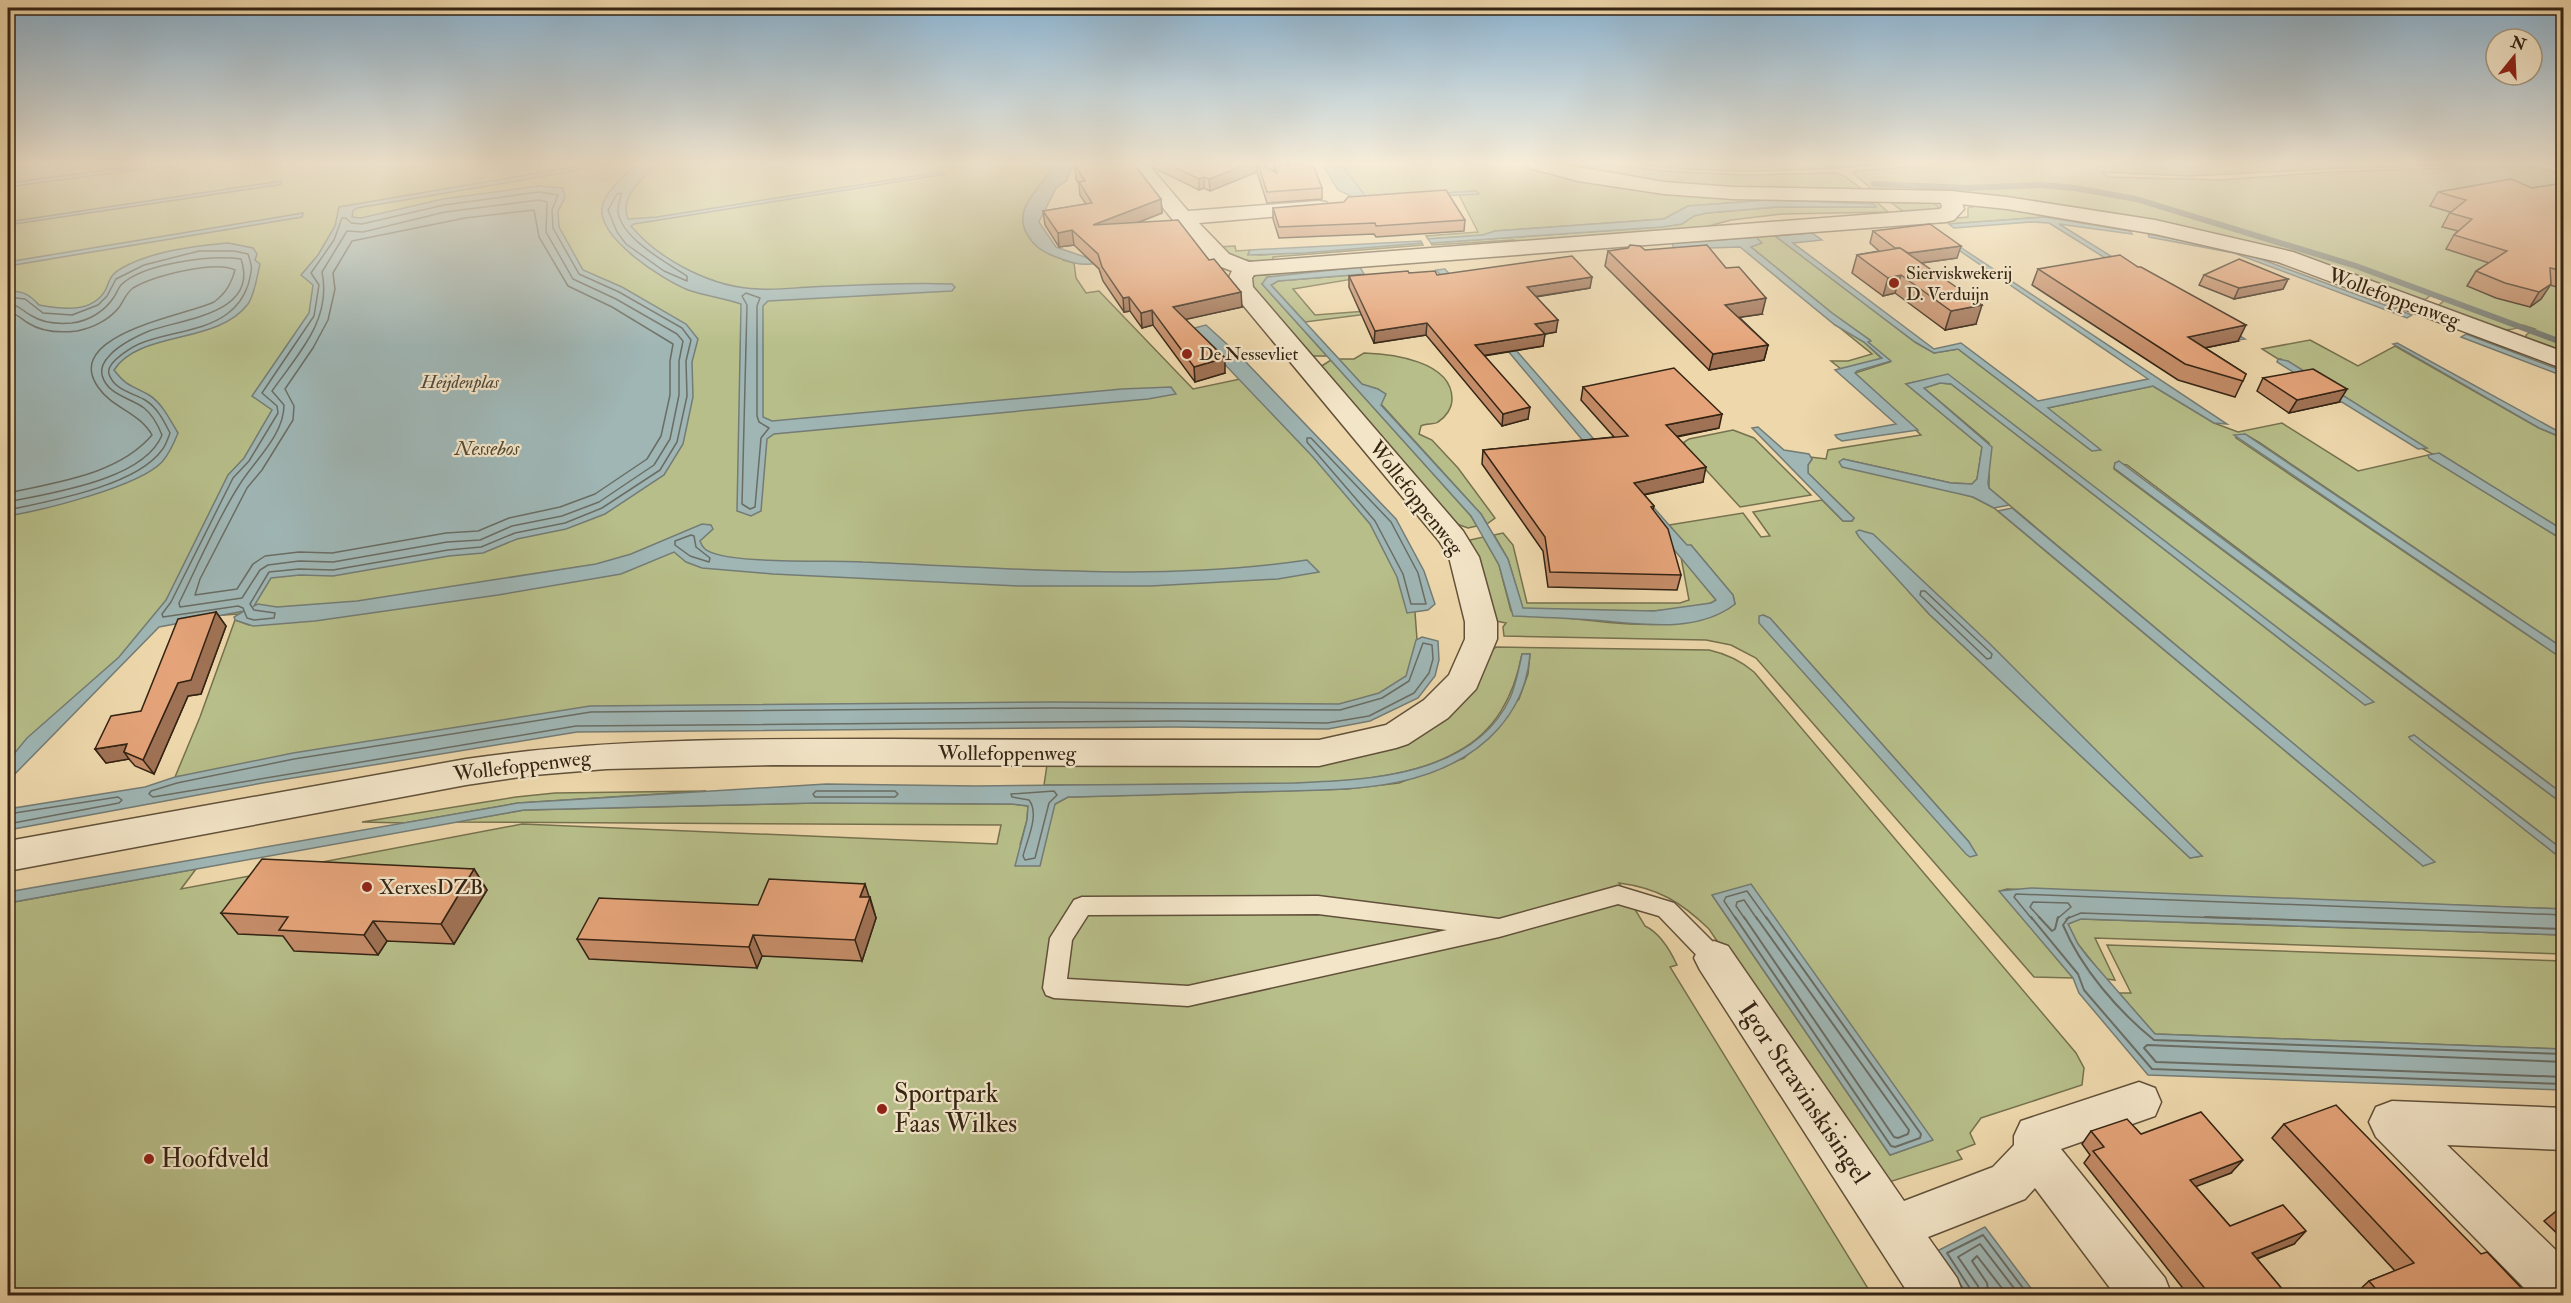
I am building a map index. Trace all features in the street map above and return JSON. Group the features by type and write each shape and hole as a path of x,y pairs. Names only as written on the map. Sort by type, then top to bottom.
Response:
{"street":[{"path":"1189,225 1221,260 1246,269 1808,225"},
{"name":"Wollefoppenweg","path":"2141,225 2254,248 2296,261 2564,361"},
{"name":"Wollefoppenweg","path":"8,856 454,774 534,762 596,757 773,752 1319,753 1396,735 1436,710 1464,681 1481,639 1481,622 1464,558 1452,537 1241,288 1240,278 1246,269"},
{"name":"Igor Stravinskisingel","path":"1714,958 1939,1296"},
{"path":"1894,1228 2009,1183 2036,1153 2037,1136 2139,1102"},
{"path":"2564,1129 2392,1122 2564,1293"},
{"path":"2036,1153 2147,1296"}],"lane":[{"path":"1498,928 1318,905 1082,906 1061,938 1054,988 1188,996 1498,928 1618,895 1666,909 1714,958"}],"green space":[{"name":"Nessebos","path":"8,225 1035,225 1063,260 1074,263 1076,278 1086,293 1099,291 1193,389 1240,379 1411,558 1420,680 1362,714 592,717 175,777 200,717 235,620 249,625 254,613 163,619 8,772"},
{"path":"1474,225 1582,225 1495,231 1483,235 1428,239 1426,236 1478,232"},
{"path":"1713,225 1694,230 1529,242 1513,240 1432,245 1431,243"},
{"path":"2092,225 2127,226 2130,231"},
{"path":"2140,225 2563,225 2563,356 2527,341 2526,335 2535,329 2523,325 2505,330 2484,326 2443,311 2439,305 2446,299 2432,294 2426,299 2414,300 2205,233"},
{"path":"1808,230 1812,233 1776,236 1915,342 1934,353 1958,349 2092,451 2047,408 2153,386 2214,423 2238,432 2282,423 2358,471 2428,455 2563,540 2563,648 2260,443 2245,434 2236,438 2563,659 2563,794 2127,465 2115,463 2114,469 2563,804 2563,850 2414,735 2409,737 2563,860 2563,909 2007,889 2000,891 2073,978 2034,977 1756,658 1731,645 1706,640 1504,636 1503,627 1506,623 1491,620 1470,540 1483,537 1499,565 1511,611 1628,624 1688,622 1714,615 1735,604 1733,595 1691,545 1687,546 1669,525 1743,513 1761,537 1770,536 1753,512 1822,500 1843,521 1852,521 1854,518 1808,473 1808,465 1812,459 1810,457 1826,459 1828,450 1921,435 1855,373 1890,362 1868,342 1870,340 1832,313 1751,247 1756,238 1672,243 1669,240","holes":["1948,375 2373,702 2365,705 1951,384 1940,383 1924,388 1989,443 1989,488 2434,862 2423,866 1994,508 1973,497 1843,459 1951,483 1972,484 1977,479 1982,447 1906,384","1856,532 2202,856 2190,858 1929,614","1763,615 1770,618 1969,842"]},
{"path":"1422,243 1423,245 1273,257 1273,260 1258,261 1237,258 1218,247 1235,246 1236,251 1250,250 1248,254 1261,255"},
{"path":"1356,262 1360,267 1302,272 1262,284 1327,356 1310,356 1253,292 1251,279 1256,275"},
{"path":"1766,268 1840,328 1835,325"},
{"path":"1364,274 1365,277 1293,289 1315,315 1380,310 1383,312 1305,322 1271,285 1278,281"},
{"path":"1840,328 1864,342 1882,359 1841,369 1831,361 1848,361 1872,354"},
{"path":"2310,340 2358,366 2395,346 2539,428 2563,438 2563,530 2439,454 2432,454 2423,449 2426,448 2262,349"},
{"path":"1364,353 1390,355 1418,362 1432,368 1442,376 1449,386 1452,399 1450,409 1438,422 1421,426 1419,434 1432,440 1458,468 1495,518 1487,524 1481,514 1381,404 1378,389 1362,385 1338,359 1354,359"},
{"path":"1331,360 1471,516 1477,526 1468,528 1454,523 1320,367"},
{"path":"1733,430 1754,438 1811,495 1740,507 1686,448 1684,442"},
{"path":"1503,533 1513,545 1527,603 1680,603 1689,600 1681,557 1716,600 1702,606 1653,611 1523,609 1508,559 1494,535"},
{"name":"Sportpark Faas Wilkes","path":"1496,647 1709,650 1733,658 1754,672 2076,1053 2084,1068 2082,1085 1981,1118 1970,1133 1975,1144 1957,1151 1962,1159 1886,1183 1865,1161 1709,929 1689,911 1668,898 1646,888 1619,883 1645,926 1660,937 1668,948 1677,965 1670,967 1872,1295 8,1296 8,903 196,869 181,889 522,824 997,844 1001,825 455,822 524,810 816,803 1012,804 1028,806 1027,820 1020,845 1055,804 1068,797 1347,789 1399,783 1464,758 1519,699 1528,674 1530,654 1522,654 1508,698 1493,723 1482,734 1457,752 1404,772 1374,778 1310,783 1044,785 1047,765 1380,747","holes":["1712,895 1932,1139 1890,1155"]},
{"path":"706,791 518,803 405,823 362,822 516,797 555,793"},
{"path":"2080,919 2563,935 2563,954 2095,938 2115,980 2106,979 2078,944 2068,924"},
{"path":"2107,945 2563,961 2563,1049 2155,1034 2119,993 2131,993"}],"water":[{"path":"232,225 255,225 8,266 8,262"},
{"name":"Heijdenplas","path":"559,225 583,270 622,287 686,324 698,339 692,362 693,397 683,444 664,475 605,514 566,529 517,539 483,553 449,556 333,576 300,575 271,578 254,606 258,604 277,607 357,601 596,564 631,554 702,524 711,525 713,529 700,541 705,549 733,558 755,560 1141,572 1252,567 1307,560 1319,572 1278,579 1151,586 1018,586 773,574 702,568 686,562 674,552 621,574 498,595 315,621 253,626 235,620 234,617 244,611 159,627 8,781 8,761 27,738 119,657 166,600 228,475 244,458 272,410 252,396 309,313 313,285 301,275 318,255 335,226"},
{"path":"606,225 633,225 631,226 643,239 672,261 706,278 742,287 772,289 917,283 952,284 955,287 952,291 768,301 763,306 763,417 772,421 1122,389 1171,387 1176,394 1148,399 774,434 767,439 761,511 751,516 737,511 741,304 694,292 677,285 648,268 620,244"},
{"path":"1023,225 1041,225 1056,247 1097,263 1079,264 1051,255 1037,247"},
{"path":"1582,225 1677,225 1431,243 1428,239 1483,235 1495,231"},
{"path":"1950,225 1995,225 1954,228"},
{"path":"2052,225 2060,225 2245,339 2237,340"},
{"path":"2065,225 2092,225 2130,231 2132,234"},
{"path":"1812,233 1822,240 1793,243 1934,349 1961,343 2038,401 2148,379 1941,238 1945,237 2227,424 2214,423 2153,386 2048,408 2101,450 2092,451 1958,349 1934,353 1915,342 1775,236"},
{"path":"2148,234 2239,251 2412,315 2407,318 2234,253 2149,237"},
{"path":"1756,237 1762,243 1751,247 1832,313 1871,341 1868,342 1891,361 1855,373 1918,430 1842,441 1837,438 1835,435 1896,424 1835,370 1882,358 1864,342 1835,325 1740,247 1674,249 1672,243"},
{"path":"1421,241 1422,243 1305,253 1248,255 1250,250"},
{"path":"228,243 253,248 257,254 255,260 260,264 248,304 234,317 218,326 142,349 126,357 114,370 126,383 158,402 178,433 165,459 150,471 112,488 66,503 8,516 8,291 25,294 39,305 76,308 93,303 106,289 115,272 134,262 174,250"},
{"path":"1360,267 1364,274 1278,281 1271,285 1362,384 1386,394 1381,405 1481,514 1508,559 1523,608 1654,611 1711,603 1716,600 1503,345 1436,270 1445,269 1669,525 1687,545 1691,545 1733,595 1735,604 1720,614 1703,620 1666,625 1513,616 1499,565 1471,516 1262,284 1267,277"},
{"path":"1206,325 1241,357 1396,519 1424,571 1435,604 1428,610 1407,613 1397,577 1370,524 1313,457 1191,329"},
{"path":"2466,334 2563,371 2563,376 2461,337"},
{"path":"2397,343 2563,434 2563,438 2539,428 2393,344"},
{"path":"2278,359 2288,361 2427,448 2418,449 2277,362"},
{"path":"1948,374 2374,702 2365,705 1951,384 1940,383 1924,388 1992,447 1989,488 2009,505 1994,508 1973,497 1842,467 1839,462 1843,459 1951,483 1972,484 1977,479 1982,447 1906,384"},
{"path":"1758,427 1784,450 1809,454 1812,459 1808,465 1808,473 1854,518 1852,521 1843,521 1752,428"},
{"path":"2245,434 2563,648 2563,659 2234,435"},
{"path":"2439,453 2563,530 2563,540 2429,458 2428,455"},
{"path":"2119,461 2563,794 2563,804 2114,468 2115,463"},
{"path":"2012,508 2435,862 2423,866 1998,511"},
{"path":"1859,530 1873,534 1989,643 2202,856 2190,858 1929,614 1859,537 1856,532"},
{"path":"1759,616 1770,618 1969,842 1977,855 1970,857 1966,854 1759,623"},
{"path":"1422,637 1438,641 1439,660 1435,676 1418,698 1370,721 1328,729 1174,727 577,732 268,782 8,830 8,809 145,787 175,777 293,753 590,706 1053,702 1339,704 1379,693 1406,676 1416,640"},
{"path":"1522,654 1530,654 1529,664 1521,693 1512,711 1499,728 1474,751 1445,767 1414,778 1347,789 1068,797 1055,804 1040,866 1015,866 1027,820 1028,806 1012,804 816,803 524,810 8,903 8,892 518,803 826,784 976,786 1295,783 1386,775 1416,769 1445,758 1471,744 1493,724 1510,698"},
{"path":"2414,735 2563,850 2563,860 2410,739 2409,737"},
{"path":"1751,884 1933,1140 1890,1155 1712,895"},
{"path":"2031,888 2563,909 2563,935 2081,919 2068,924 2087,956 2155,1034 2563,1049 2563,1090 2148,1075 2079,993 2073,978 1999,891"},
{"path":"1985,1227 2036,1295 1968,1295 1937,1251"}],"building":[{"path":"1052,225 1182,225 1209,260 1214,259 1241,292 1173,307 1225,358 1194,367 1152,310 1141,313 1129,297 1123,298 1102,267 1098,254 1072,230 1058,233"},
{"path":"1278,225 1332,225 1279,227"},
{"path":"1931,225 1961,246 1908,253 1895,248 1873,231"},
{"path":"2465,225 2564,225 2564,271 2550,268 2551,284 2539,292 2505,283 2476,271 2507,251 2454,235"},
{"path":"1630,245 1640,246 1645,250 1707,245 1726,268 1739,267 1766,298 1725,305 1768,345 1713,354 1608,251 1628,248"},
{"path":"1900,248 1982,305 1951,311 1901,275 1888,278 1857,255"},
{"path":"2120,255 2246,325 2188,337 2246,374 2243,381 2185,364 2038,269"},
{"path":"1572,256 1592,277 1527,287 1558,320 1535,324 1545,334 1475,345 1530,407 1503,414 1427,323 1375,331 1349,276 1408,271 1409,273 1435,271 1437,275"},
{"path":"2239,259 2288,279 2239,288 2204,275"},
{"path":"1674,368 1722,414 1666,425 1706,467 1634,483 1654,506 1651,507 1668,529 1681,575 1550,572 1545,537 1483,450 1628,436 1583,387"},
{"path":"2313,369 2347,389 2297,400 2263,378"},
{"path":"216,612 191,680 178,683 143,760 124,752 127,744 95,749 111,716 141,711 178,619"},
{"path":"262,859 474,869 441,924 373,921 364,935 279,930 288,917 221,913"},
{"path":"769,879 865,884 860,897 870,897 855,940 753,935 749,947 577,939 599,898 758,905"},
{"path":"2336,1105 2481,1254 2487,1252 2529,1296 2382,1296 2369,1281 2414,1263 2284,1124"},
{"path":"2201,1112 2243,1160 2190,1180 2230,1226 2283,1205 2306,1231 2252,1253 2288,1296 2211,1296 2093,1151 2104,1147 2091,1131 2127,1119 2141,1134"}],"waterway":[{"path":"2221,225 2356,266 2564,343"}],"place":[{"name":"Sierviskwekerij D. Verduijn","path":"1894,283"},
{"name":"De Nessevliet","path":"1187,354"},
{"name":"XerxesDZB","path":"367,887"},
{"name":"Sportpark Faas Wilkes","path":"882,1109"},
{"name":"Hoofdveld","path":"149,1159"}]}
